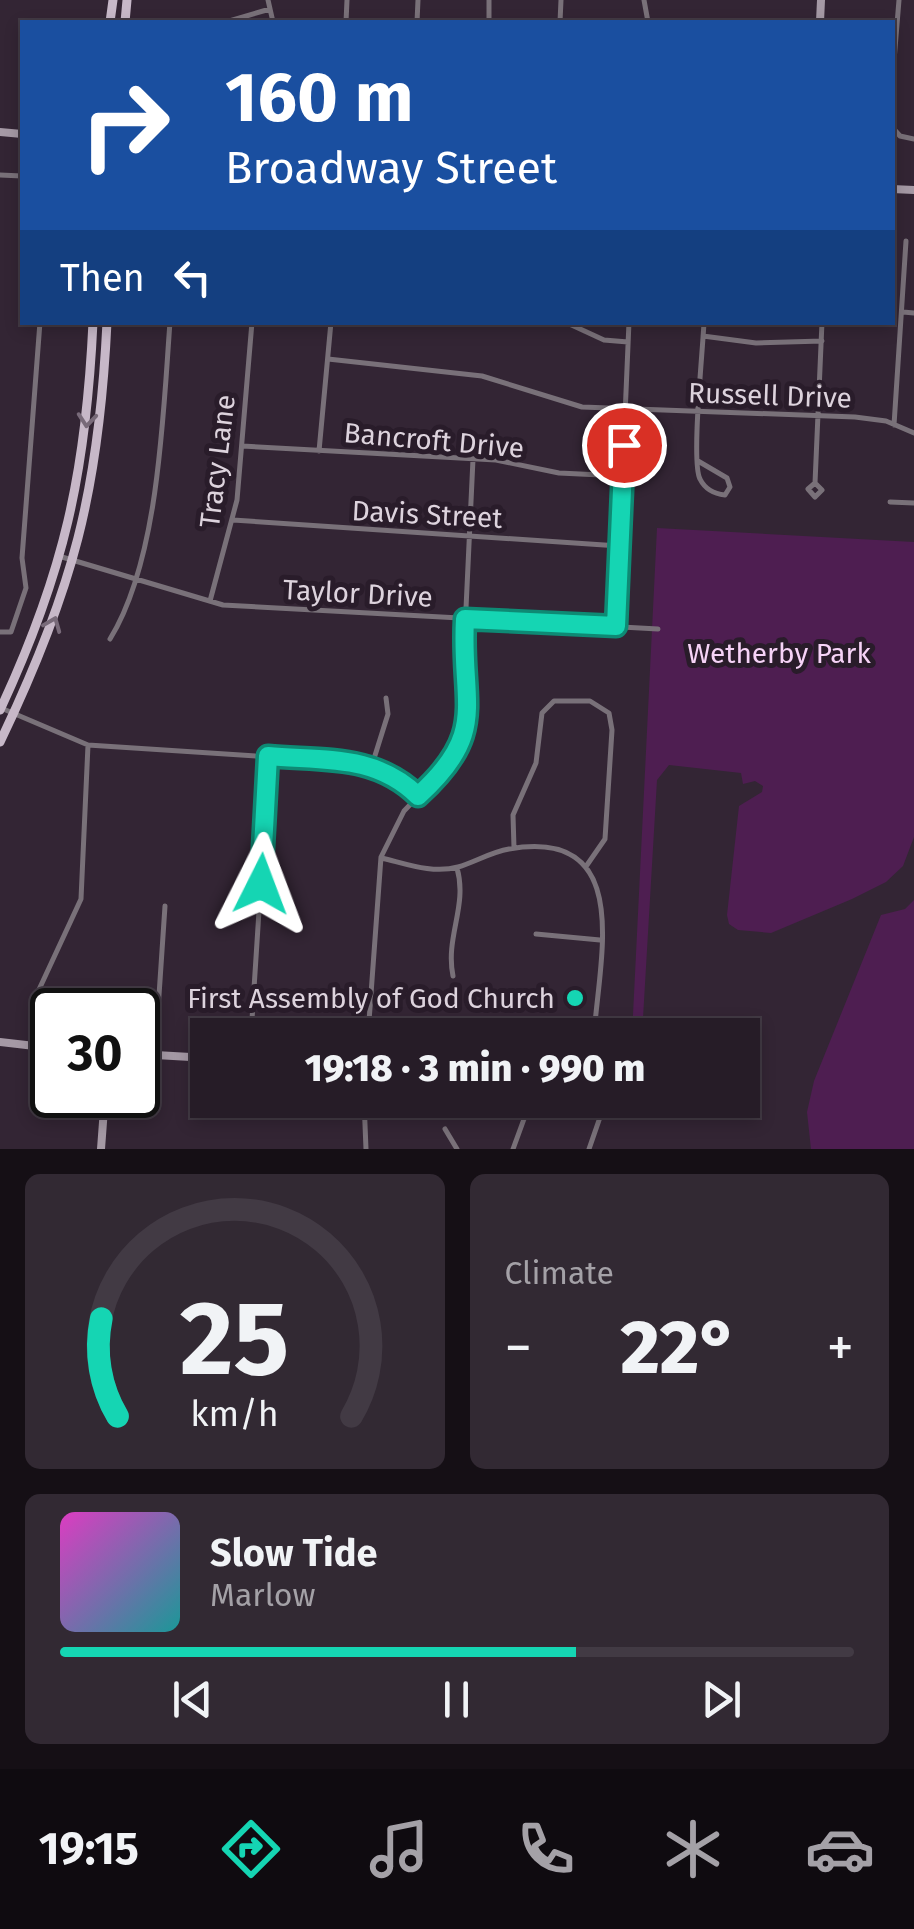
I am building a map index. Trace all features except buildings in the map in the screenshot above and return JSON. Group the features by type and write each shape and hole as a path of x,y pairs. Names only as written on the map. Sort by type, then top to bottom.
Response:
{"main road":[{"path":"0,709 36,632 62,556 83,461 93,325"},
{"path":"0,742 52,628 75,561 96,462 107,325"}],"street":[{"path":"268,0 272,20"},
{"path":"895,49 899,0"},
{"path":"233,20 270,9"},
{"path":"894,425 906,241"},
{"path":"903,312 914,313"},
{"path":"0,632 11,632 26,588 23,540 40,325"},
{"path":"110,639 133,579 156,482 170,325"},
{"name":"Tracy Lane","path":"210,602 234,520 252,325"},
{"path":"320,451 331,325"},
{"path":"572,325 604,340 628,342"},
{"path":"616,626 629,325"},
{"path":"698,461 727,478 730,487 725,495 714,494 700,481 698,461 704,325"},
{"path":"815,483 822,325"},
{"path":"704,336 756,344 822,341"},
{"name":"Russell Drive","path":"328,359 482,376 514,383 566,405 876,419 914,433"},
{"name":"Bancroft Drive","path":"242,446 473,459 559,474 622,476"},
{"path":"369,1018 381,857 397,821 450,766 464,739 468,716 465,619 473,459"},
{"path":"890,502 914,503"},
{"name":"Davis Street","path":"234,520 619,546"},
{"name":"Taylor Drive","path":"62,556 210,602 658,629"},
{"path":"372,765 388,714 386,698"},
{"path":"514,848 513,815 536,763 542,713 562,700 590,701 609,713 612,730 605,839 587,865"},
{"path":"0,709 88,745 372,765 395,776 418,796"},
{"path":"40,988 81,899 88,745"},
{"path":"252,1018 268,756"},
{"path":"381,857 433,870 457,868 514,848 558,852 587,865 601,895 595,1018"},
{"path":"452,976 449,944 463,896 457,868"},
{"path":"159,988 165,906"},
{"path":"536,934 600,940"},
{"path":"0,1042 30,1045"},
{"path":"160,1055 190,1057"},
{"path":"101,1149 103,1118"},
{"path":"365,1118 366,1149"},
{"path":"514,1149 525,1118"},
{"path":"589,1149 600,1118"},
{"path":"446,1129 456,1149"}],"green space":[{"name":"Wetherby Park","path":"657,528 914,542 914,837 903,866 886,882 771,933 738,930 729,924 727,915 739,806 762,792 763,786 755,781 743,784 741,773 669,765 657,780 643,1018 633,1018"},
{"path":"914,900 914,1149 811,1149 807,1112 814,1081 881,915 905,909"}],"place":[{"name":"First Assembly of God Church","path":"575,998"}],"route":[{"path":"261,884 268,756 372,765 404,782 418,796 450,766 467,728 465,619 616,626 624,445"}]}
